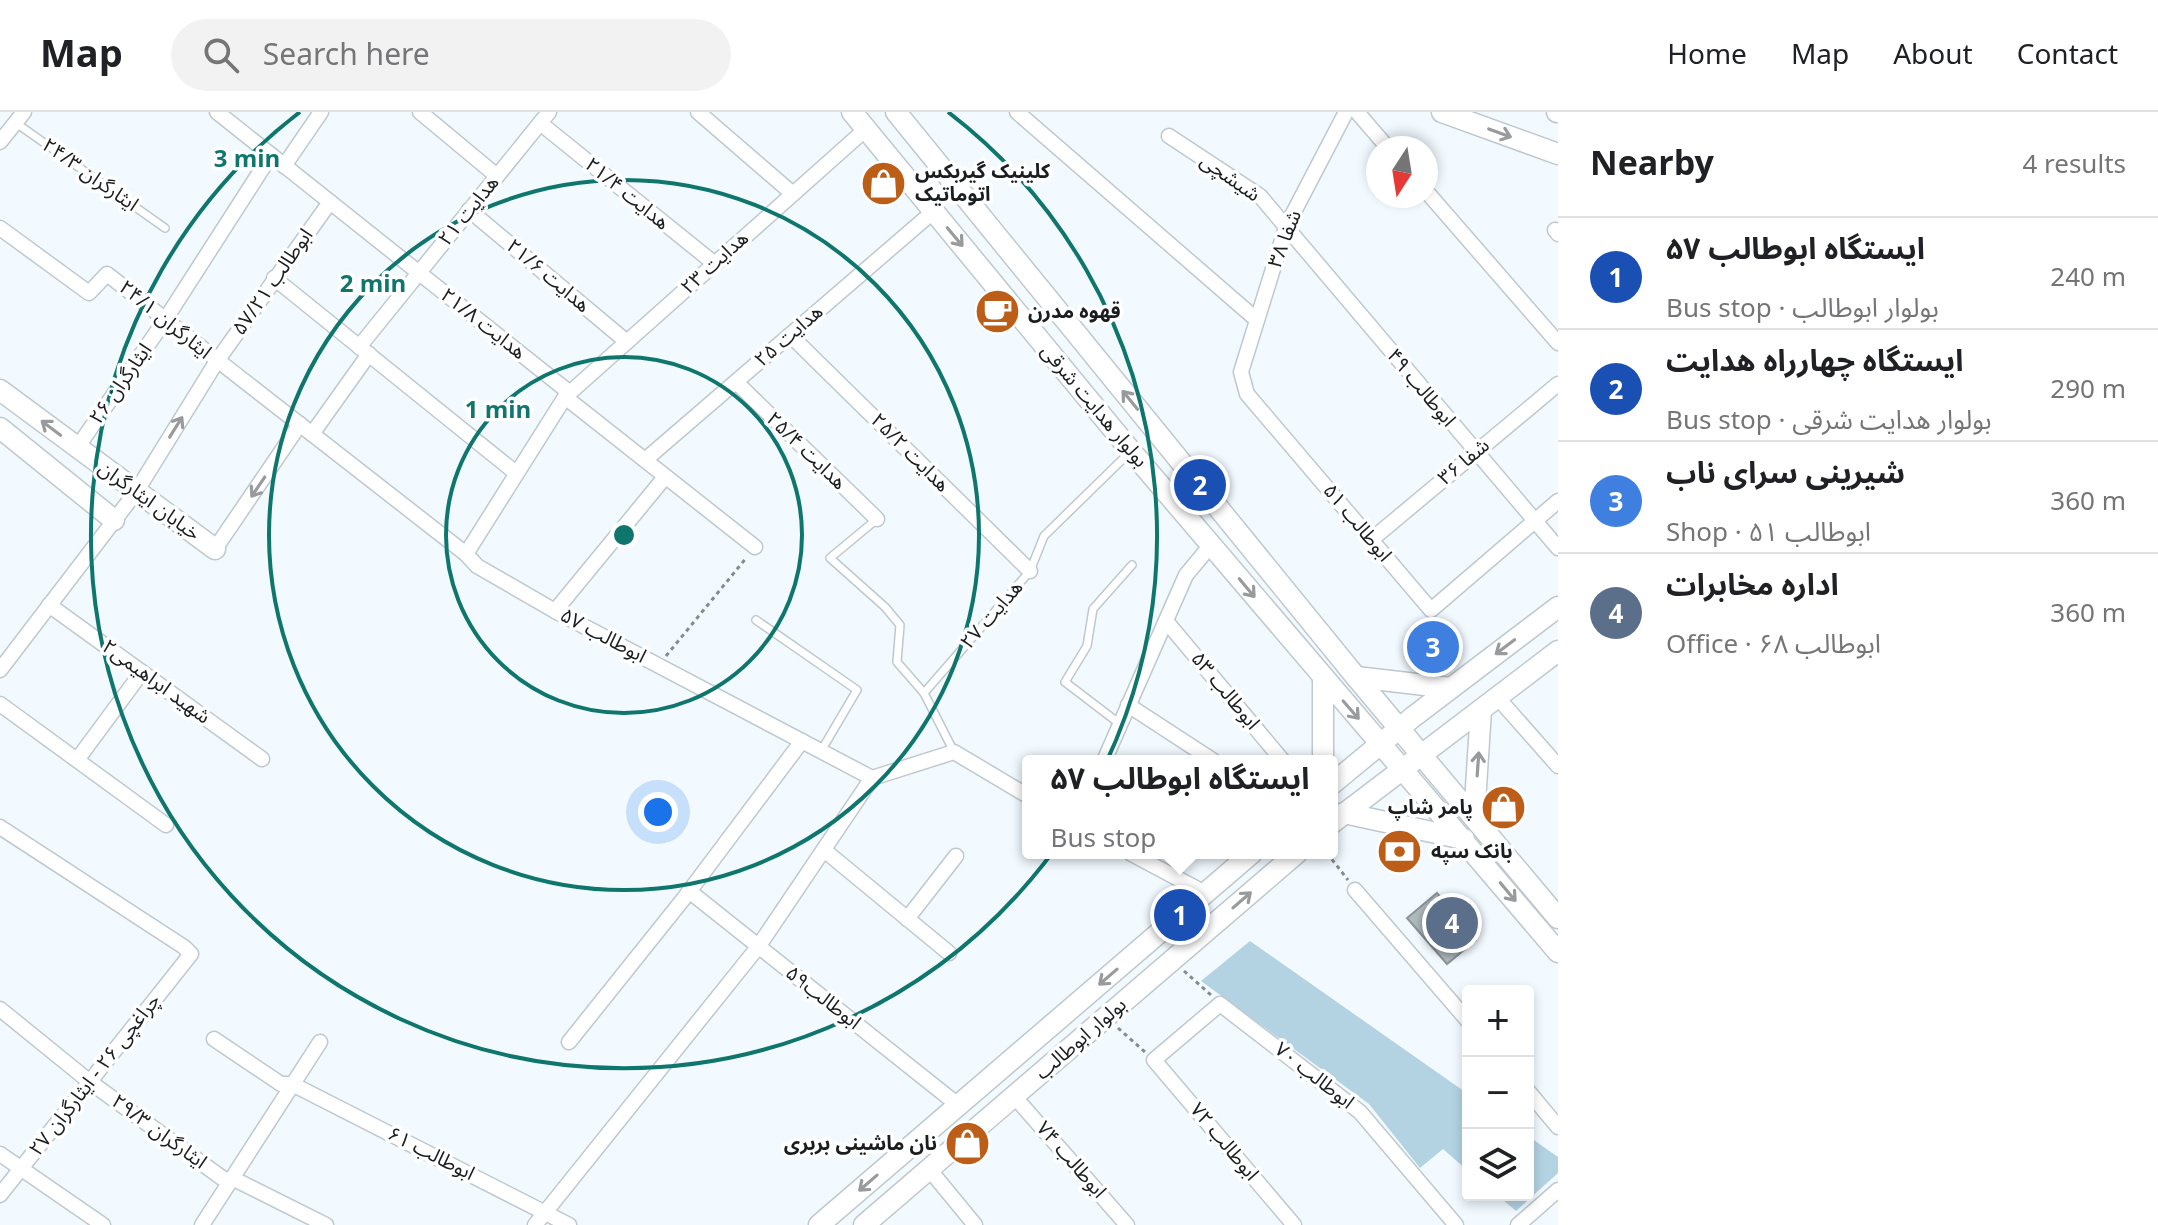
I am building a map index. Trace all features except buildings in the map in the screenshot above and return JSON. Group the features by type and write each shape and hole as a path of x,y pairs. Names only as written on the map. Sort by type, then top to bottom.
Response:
{"main road":[{"name":"بولوار هدایت شرقی","path":"852,112 1128,447 1558,952"},
{"name":"بولوار هدایت شرقی","path":"896,112 1356,677 1558,918"},
{"path":"1442,112 1558,154"},
{"name":"خیابان ایثارگران","path":"0,390 215,549"},
{"path":"1128,447 1150,424"},
{"name":"خیابان ایثارگران","path":"0,428 114,520"},
{"path":"1338,779 1380,743 1558,607"},
{"path":"1338,818 1558,651"},
{"path":"1356,677 1458,683"},
{"path":"1323,678 1323,755"},
{"path":"1474,818 1490,704"},
{"path":"1338,818 1464,839"},
{"name":"بولوار ابوطالب","path":"819,1225 1245,859"},
{"name":"بولوار ابوطالب","path":"864,1225 1290,859"},
{"path":"1133,994 1136,984 1161,962 1165,954 1162,946 1154,943 1143,946"}],"street":[{"name":"هدایت ۲۱/۸","path":"217,112 755,547"},
{"path":"284,166 321,112"},
{"path":"420,112 497,176"},
{"path":"698,112 793,194"},
{"path":"1017,112 1257,320"},
{"name":"شفا ۳۸","path":"1241,372 1286,227 1346,112"},
{"path":"1357,112 1378,136"},
{"path":"0,142 20,117"},
{"name":"هدایت ۲۱","path":"364,350 418,273 544,118"},
{"name":"هدایت ۲۱/۴","path":"544,118 715,264"},
{"name":"هدایت ۲۳","path":"466,554 567,395 866,129"},
{"name":"شیشچی","path":"1169,136 1260,196 1286,227"},
{"name":"ایثارگران ۲۶","path":"77,448 165,320 271,155"},
{"name":"ابوطالب ۵۷/۲۱","path":"0,670 136,492 217,361 330,202"},
{"path":"1438,205 1558,343"},
{"name":"هدایت ۲۱/۶","path":"469,210 627,342"},
{"name":"هدایت ۲۵","path":"645,460 934,211"},
{"name":"ابوطالب ۴۹","path":"1286,227 1558,548"},
{"name":"ایثارگران ۲۴/۱","path":"0,228 89,293 107,274 217,361"},
{"path":"274,278 516,473"},
{"name":"هدایت ۲۵/۲","path":"790,335 1030,571"},
{"name":"خیابان ایثارگران","path":"215,549 364,350"},
{"name":"ابوطالب ۵۷","path":"217,361 466,554 477,566 555,611 872,778"},
{"name":"ابوطالب ۵۱","path":"1241,372 1247,394 1431,610"},
{"name":"هدایت ۲۵/۴","path":"736,382 877,519"},
{"name":"شفا ۳۶","path":"1371,540 1558,384"},
{"path":"555,611 665,477"},
{"path":"1431,610 1558,501"},
{"path":"1107,755 1186,575 1211,545"},
{"name":"شهید ابراهیمی۲","path":"49,605 262,759"},
{"name":"ابوطالب ۵۳","path":"1166,621 1278,755"},
{"path":"0,642 14,652"},
{"path":"77,760 142,672"},
{"path":"0,704 166,825"},
{"path":"1490,704 1553,748 1558,766"},
{"path":"1128,705 1205,755"},
{"path":"569,1042 689,891 802,741"},
{"path":"535,1225 758,947 872,778 954,752 1022,792"},
{"name":"چراغچی ۲۶ - ایثارگران ۲۷","path":"0,827 191,954 0,1195"},
{"path":"824,850 949,953"},
{"path":"907,919 956,856"},
{"path":"1141,859 1205,893"},
{"path":"1355,890 1462,1014"},
{"name":"ابوطالب۵۹","path":"689,891 958,1105"},
{"path":"1154,1060 1220,1004"},
{"name":"ابوطالب ۷۰","path":"1220,1004 1360,1112 1456,1225"},
{"name":"ایثارگران ۲۹/۳","path":"0,1009 90,1082 230,1181 326,1225"},
{"name":"ابوطالب ۶۱","path":"214,1039 281,1084 292,1084 569,1225"},
{"path":"202,1225 320,1042"},
{"name":"ابوطالب ۷۲","path":"1154,1060 1294,1225"},
{"name":"ابوطالب ۷۴","path":"1014,1096 1127,1225"},
{"path":"1534,1098 1558,1127"},
{"path":"0,1154 103,1225"},
{"path":"929,1169 968,1222"},
{"path":"1518,1225 1558,1190"}],"lane":[{"name":"ایثارگران ۲۴/۳","path":"20,117 165,228"},
{"name":"هدایت ۲۷","path":"924,693 1030,571 1044,536 1128,447"},
{"path":"877,519 830,558 885,607 900,625 897,662 924,693 954,752"},
{"path":"1120,724 1065,682 1087,646 1093,609 1132,565"},
{"path":"756,620 857,690 821,751"}],"path":[{"path":"659,666 755,547"},
{"path":"1431,610 1429,626 1458,683"},
{"path":"1332,859 1355,890"},
{"path":"1172,961 1220,1004"},
{"path":"1106,1017 1154,1060"}],"shaded area":[{"path":"1250,941 1462,1090 1462,1166 1443,1149 1420,1168 1369,1104 1201,981"},
{"path":"1534,1140 1558,1157 1558,1173 1534,1195"},
{"path":"1504,1201 1527,1201 1516,1211"}],"place":[{"name":"کلینیک گیربکس اتوماتیک","path":"884,183"},
{"name":"قهوه مدرن","path":"997,312"},
{"name":"ایستگاه چهارراه هدایت","path":"1200,485"},
{"name":"شیرینی سرای ناب","path":"1433,647"},
{"name":"پامر شاپ","path":"1504,808"},
{"name":"بانک سپه","path":"1400,852"},
{"name":"ایستگاه ابوطالب ۵۷","path":"1180,915"},
{"name":"اداره مخابرات","path":"1452,923"},
{"name":"نان ماشینی بربری","path":"968,1144"}]}
